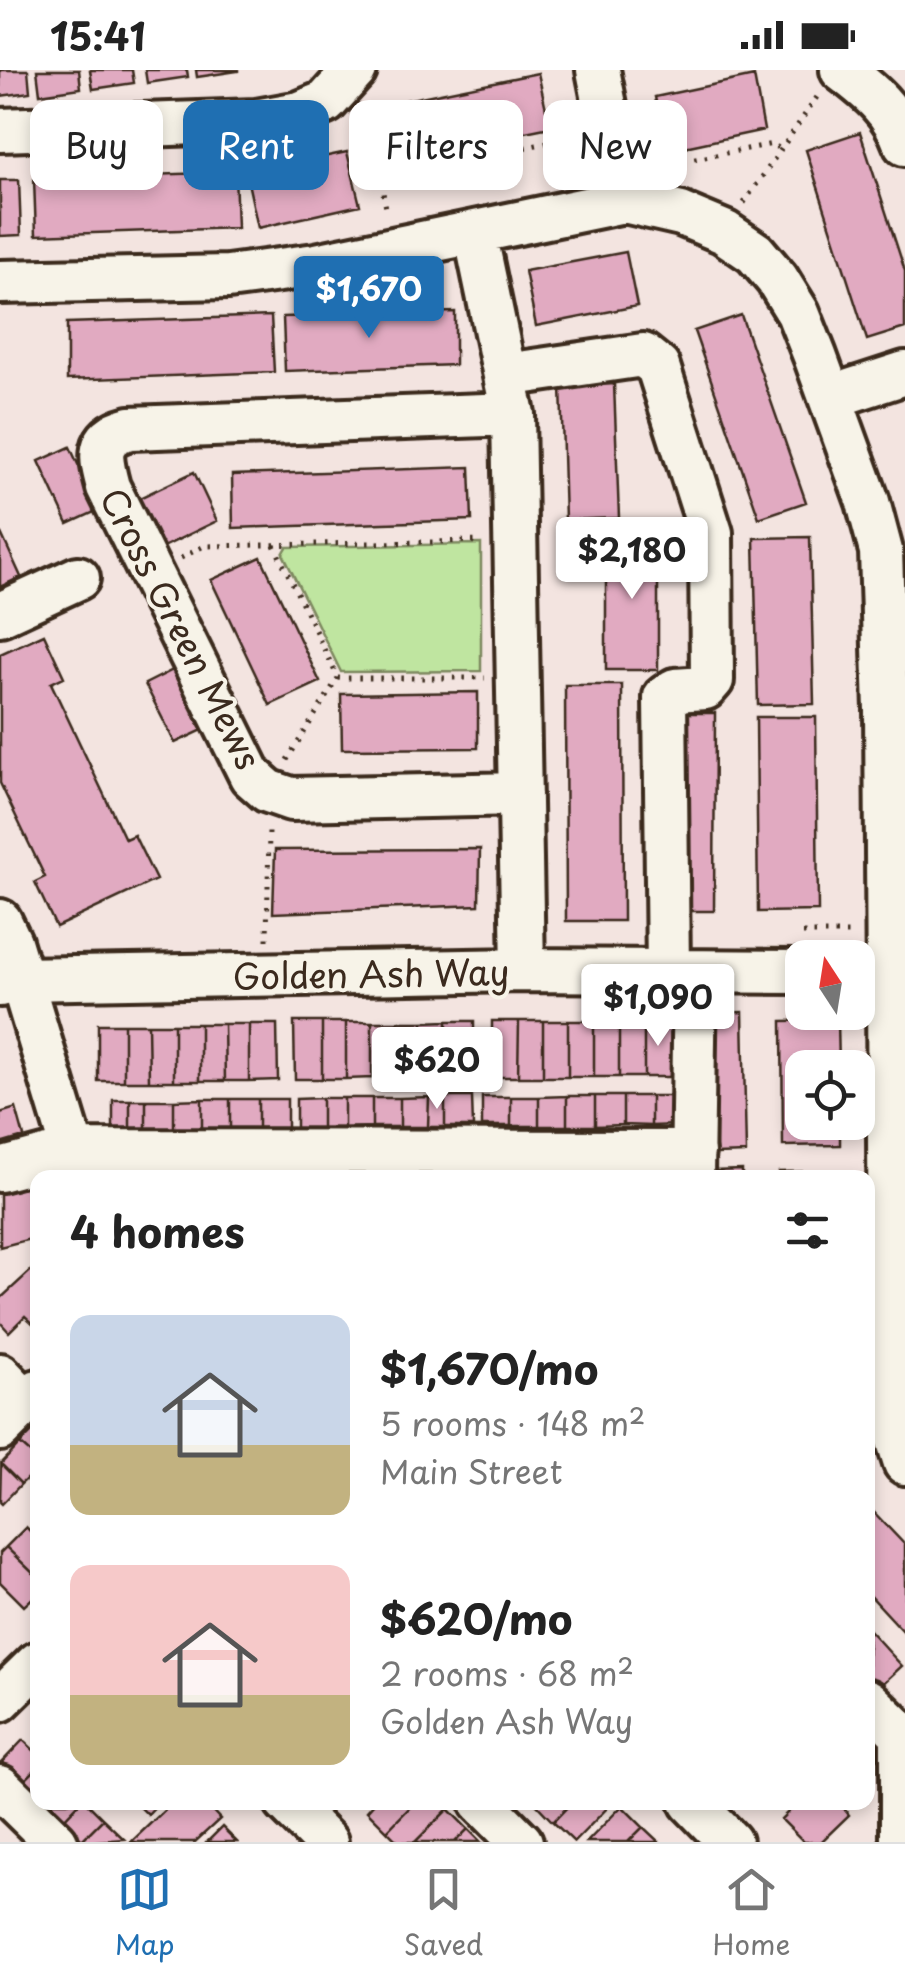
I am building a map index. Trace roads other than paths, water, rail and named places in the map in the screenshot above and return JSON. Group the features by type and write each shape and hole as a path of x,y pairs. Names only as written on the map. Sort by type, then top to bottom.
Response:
{"street":[{"path":"598,70 604,100"},
{"path":"834,78 877,97 898,122 905,144"},
{"path":"0,130 256,121 300,113 360,85"},
{"path":"0,282 228,276 394,250 475,232 611,190"},
{"path":"628,190 724,232 754,253 776,279 798,313 830,396 887,502 881,552 895,710 896,851 875,952"},
{"path":"475,232 509,395 523,970"},
{"name":"Cross Green Mews","path":"520,794 291,799 268,791 251,776 108,487 102,466 104,444 113,432 509,395 643,355 658,366 710,533 712,680 705,688 675,690 665,698 682,973"},
{"path":"830,396 905,373"},
{"path":"0,614 78,578"},
{"path":"0,920 10,942 10,982 76,1164"},
{"name":"Golden Ash Way","path":"10,982 523,970 785,972"},
{"path":"0,1170 76,1164 693,1165 682,973"},
{"path":"875,1018 891,1208 891,1420 905,1462"},
{"path":"875,1708 902,1734 902,1842"},
{"path":"0,1787 56,1842"},
{"path":"297,1810 326,1842"},
{"path":"489,1810 521,1842"},
{"path":"699,1810 730,1842"}]}
